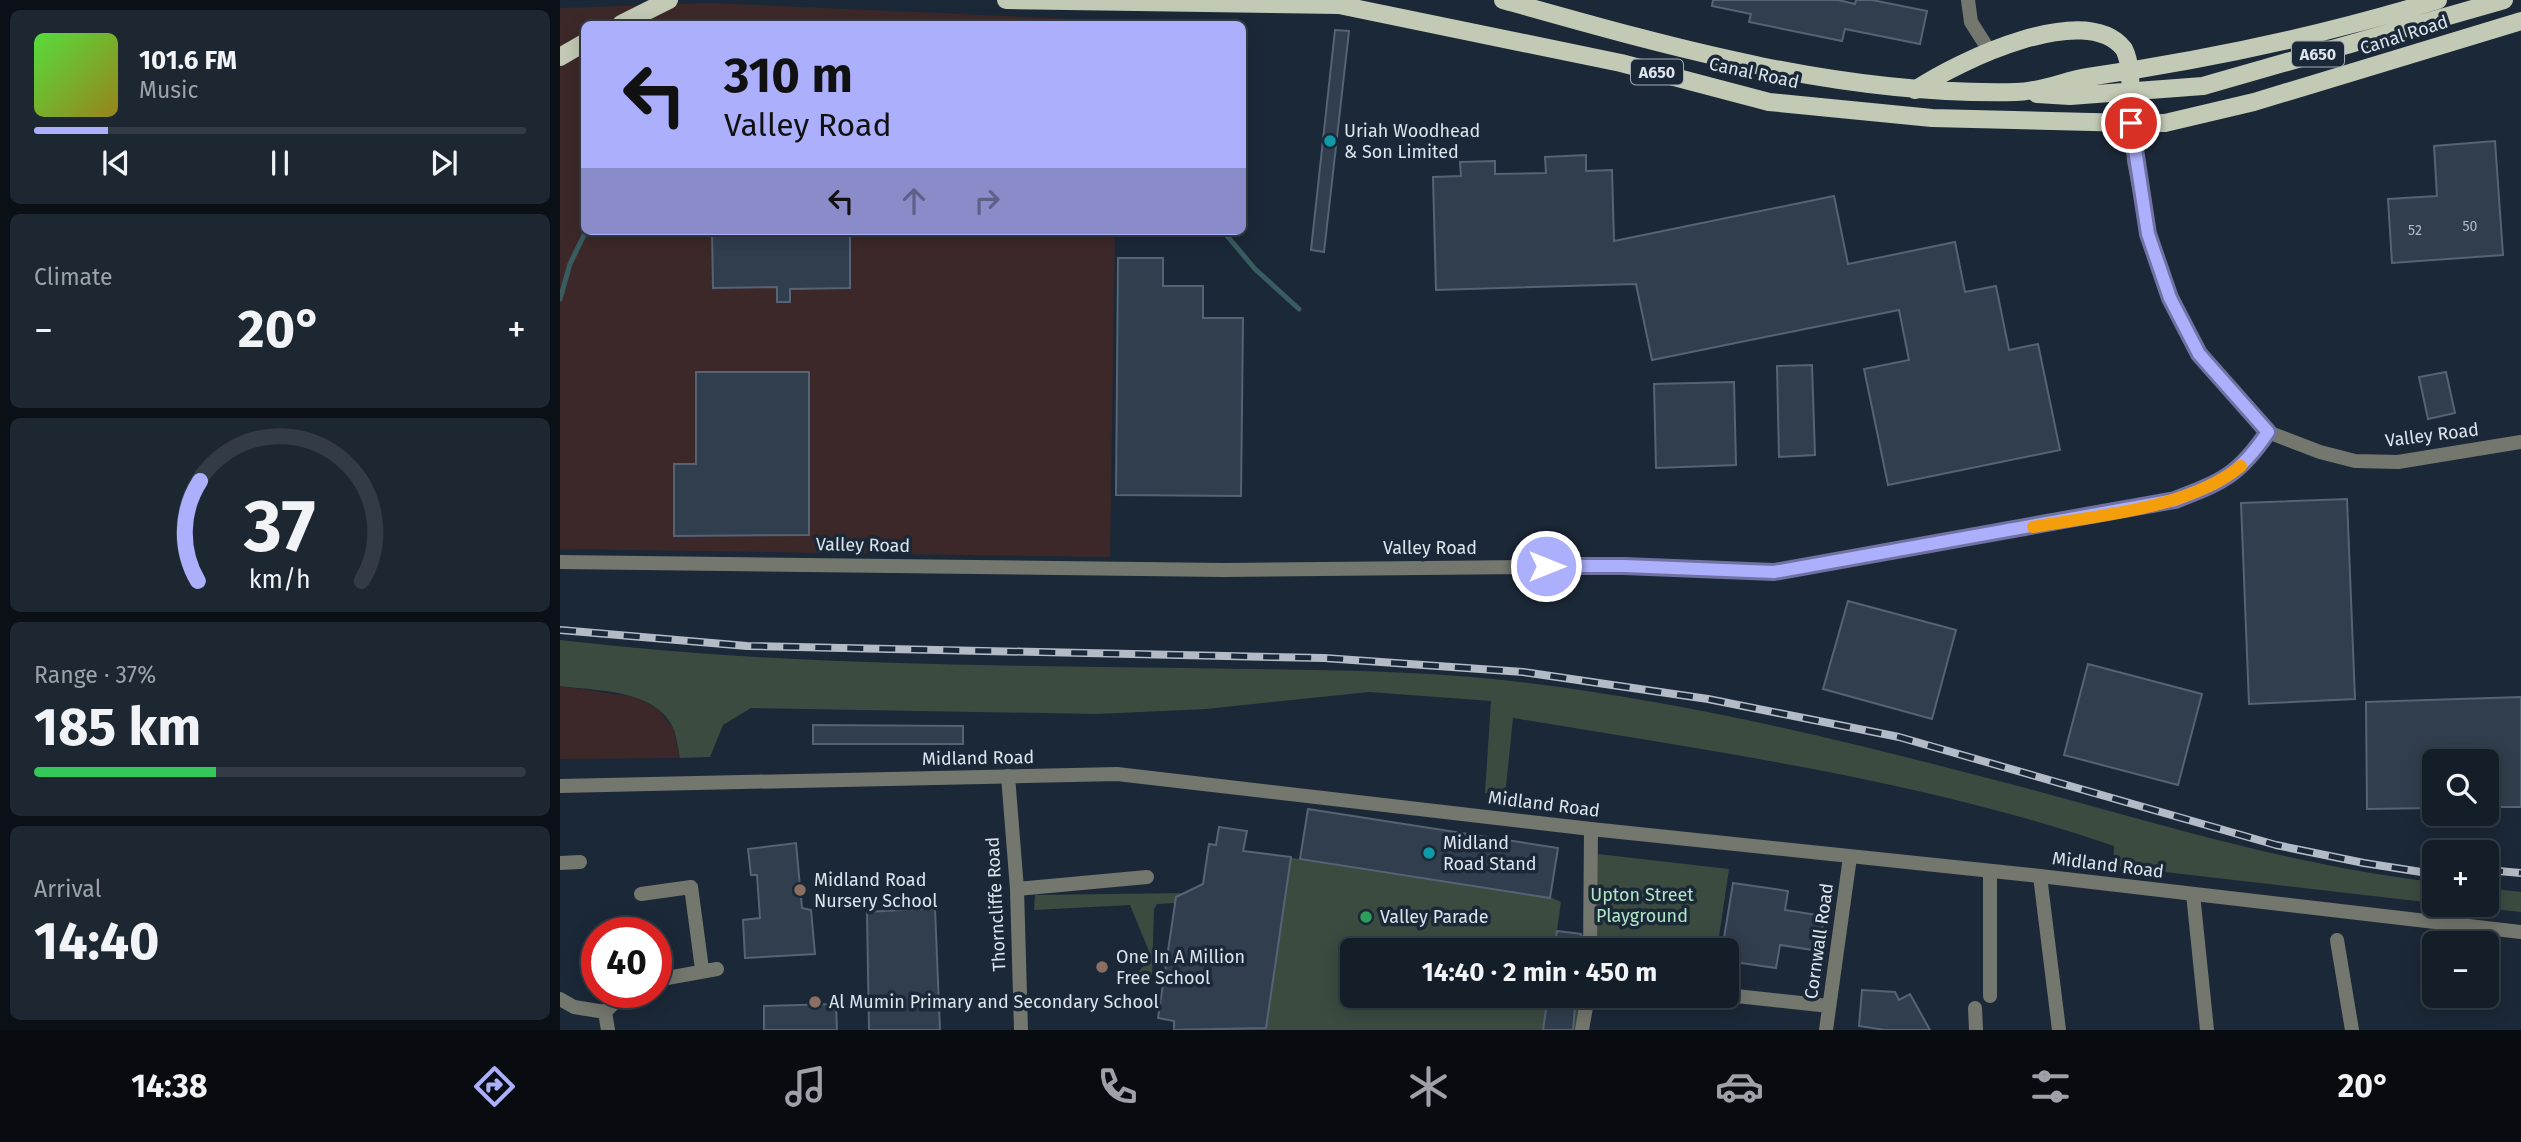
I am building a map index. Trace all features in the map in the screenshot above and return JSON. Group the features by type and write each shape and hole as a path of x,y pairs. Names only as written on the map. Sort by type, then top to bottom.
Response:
{"main road":[{"path":"627,21 669,0"},
{"name":"Canal Road","path":"1006,0 1320,2 1367,9 1608,60 1769,102 1932,118 2131,123 2165,123 2254,102 2521,21"},
{"name":"Canal Road","path":"1503,0 1766,68 1915,90 2019,92 2068,80 2178,64 2386,16 2438,0"},
{"name":"A650","path":"2019,92 2070,96 2203,86 2504,0"},
{"path":"1915,90 1985,44 2032,23 2056,18 2096,20 2117,36 2126,51 2131,123"},
{"name":"Canal Road","path":"2487,31 2521,27"},
{"path":"560,57 581,45"}],"street":[{"path":"1968,0 1972,22 1985,44"},
{"name":"Valley Road","path":"2131,123 2148,234 2170,298 2199,354 2268,432 2320,452 2355,461 2398,462 2521,442"},
{"name":"Valley Road","path":"560,562 819,563 1224,570 1624,566 1774,572 2175,500 2221,482 2249,459 2268,432"},
{"name":"Midland Road","path":"560,786 1117,774 1591,829 1990,870 2521,932"},
{"name":"Thorncliffe Road","path":"1008,776 1017,889 1021,1030"},
{"path":"1590,938 1591,829"},
{"path":"567,846 569,863"},
{"name":"Cornwall Road","path":"1826,1030 1850,857"},
{"path":"1990,870 1990,996"},
{"path":"2040,876 2059,1030"},
{"path":"1017,889 1147,877"},
{"path":"641,894 691,887 702,970"},
{"path":"2193,894 2207,1030"},
{"path":"2337,940 2353,1030"},
{"path":"672,977 717,969"},
{"path":"1739,996 1829,1006"},
{"path":"560,999 574,1007 604,1012"},
{"path":"604,1012 608,1008"},
{"path":"1581,1030 1586,1008"},
{"path":"1975,1008 1976,1030"},
{"path":"604,1012 608,1030"}],"shaded area":[{"path":"710,3 1121,21 581,21 581,235 1115,235 1110,557 560,549 560,8"},
{"path":"560,686 635,697 658,709 673,728 680,758 560,759"}],"green space":[{"path":"560,640 795,659 1379,672 1493,679 1563,687 1771,725 1976,775 2238,845 2336,867 2422,880 2422,902 2113,866 2114,846 1966,803 1816,770 1513,718 1505,796 1485,793 1491,701 1369,692 1206,709 1097,714 751,708 723,725 710,757 680,758 674,730 666,717 654,707 624,694 560,686"},
{"name":"Valley Parade","path":"1308,809 1558,848 1550,897 1561,902 1557,930 1585,935 1585,938 1340,938 1340,1008 1580,1008 1576,1030 1174,1030 1174,1021 1158,1018 1175,903 1157,904 1154,909 1152,978 1133,979 1151,956 1130,905 1034,910 1035,895 1185,893 1203,884 1209,844 1216,845 1219,827 1247,831 1244,851 1300,859"},
{"name":"Upton Street Playground","path":"1598,854 1729,869 1719,938 1595,938"},
{"path":"2499,889 2521,892 2521,912 2499,910"}],"building":[{"path":"1713,0 1838,0 1855,4 1856,0 1872,0 1927,11 1920,44 1845,29 1842,41 1749,22 1751,14 1712,6"},
{"name":"Uriah Woodhead & Son Limited","path":"1335,30 1349,31 1324,252 1311,250"},
{"path":"2495,141 2503,255 2392,263 2388,199 2437,196 2434,146"},
{"path":"1586,155 1586,171 1612,170 1614,241 1834,196 1848,264 1955,242 1965,292 1996,286 2009,350 2038,344 2060,450 1888,485 1864,369 1909,360 1899,310 1652,360 1636,284 1436,290 1433,177 1461,176 1460,162 1495,161 1495,174 1546,173 1545,157"},
{"path":"712,235 850,235 850,288 790,289 790,302 777,302 777,287 713,288"},
{"path":"1118,258 1163,258 1163,286 1203,286 1203,318 1243,318 1241,496 1116,495"},
{"path":"1812,365 1815,455 1779,457 1777,366"},
{"path":"696,372 809,372 809,535 674,536 674,464 696,464"},
{"path":"2446,372 2455,413 2428,419 2419,377"},
{"path":"1734,382 1736,465 1656,468 1654,384"},
{"path":"2347,499 2355,699 2249,704 2241,503"},
{"path":"1848,601 1956,630 1932,719 1823,689"},
{"path":"2088,664 2202,694 2178,785 2064,755"},
{"path":"2521,697 2521,807 2499,807 2499,749 2422,749 2422,808 2367,809 2366,702"},
{"path":"813,725 963,726 963,744 813,744"},
{"name":"Midland Road Stand","path":"1308,809 1558,848 1550,898 1300,859"},
{"path":"1219,827 1247,831 1243,851 1291,857 1266,1028 1174,1030 1174,1021 1158,1018 1176,897 1203,884 1209,844 1216,845"},
{"path":"796,843 802,908 811,910 815,954 745,958 743,920 760,918 757,875 751,875 748,849"},
{"path":"1733,883 1788,891 1785,910 1824,916 1819,951 1780,945 1776,968 1739,963 1739,938 1724,938"},
{"path":"935,908 940,1030 869,1030 867,912"},
{"path":"1557,931 1581,934 1581,938 1556,938"},
{"path":"1862,990 1895,992 1899,1000 1910,994 1930,1030 1885,1030 1859,1026"},
{"path":"836,1004 837,1030 764,1030 764,1006"},
{"path":"1546,1008 1575,1008 1573,1030 1543,1030"}],"waterway":[{"path":"560,299 570,264 584,235"},
{"path":"1226,235 1255,269 1299,309"}],"railway":[{"path":"560,630 747,646 1324,658 1523,672 1708,699 1899,737 2276,845 2422,872"},
{"path":"2499,871 2521,873"}],"slow traffic":[{"path":"2033,527 2175,500 2221,482 2241,466"}],"place":[{"name":"Uriah Woodhead & Son Limited","path":"1330,141"},
{"name":"Midland Road Stand","path":"1429,853"},
{"name":"Midland Road Nursery School","path":"800,890"},
{"name":"Valley Parade","path":"1366,917"},
{"name":"One In A Million Free School","path":"1102,967"},
{"name":"Al Mumin Primary and Secondary School","path":"815,1002"}],"route":[{"path":"1546,566 1774,572 2175,500 2221,482 2249,459 2268,432 2199,354 2170,298 2148,234 2134,161 2131,123"}]}
